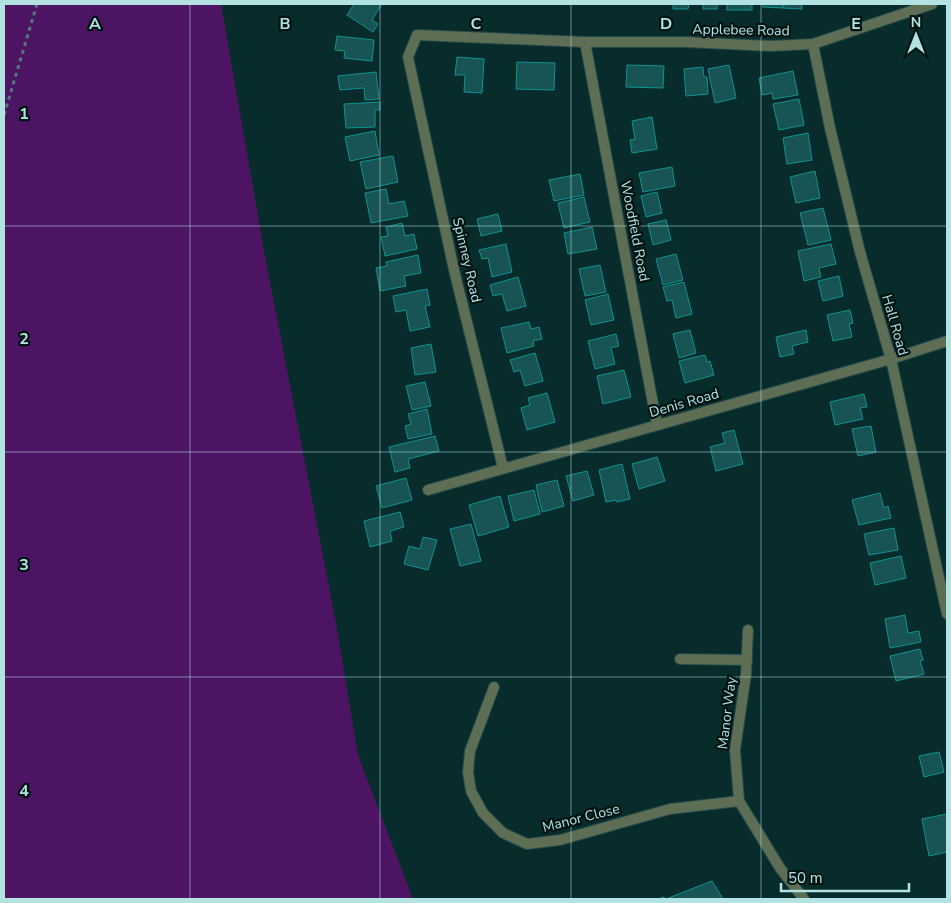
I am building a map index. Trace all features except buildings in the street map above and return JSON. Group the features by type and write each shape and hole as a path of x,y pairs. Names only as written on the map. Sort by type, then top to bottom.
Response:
{"street":[{"name":"Applebee Road","path":"408,57 417,35 585,42 686,42 771,46 813,44 932,4"},
{"name":"Woodfield Road","path":"585,42 657,425"},
{"name":"Hall Road","path":"813,44 830,128 860,252 890,359 947,614"},
{"name":"Spinney Road","path":"408,57 454,270 503,468"},
{"name":"Denis Road","path":"428,490 890,359 947,341"},
{"name":"Manor Way","path":"748,630 746,674 735,750 739,801 780,868 804,899"},
{"path":"680,659 747,660"},
{"name":"Manor Close","path":"494,687 470,751 468,772 471,791 483,813 503,833 527,844 560,840 670,809 739,801"}],"path":[{"path":"4,115 36,4"}],"shaded area":[{"path":"4,4 221,4 265,256 336,623 358,755 413,899 4,899"}]}
